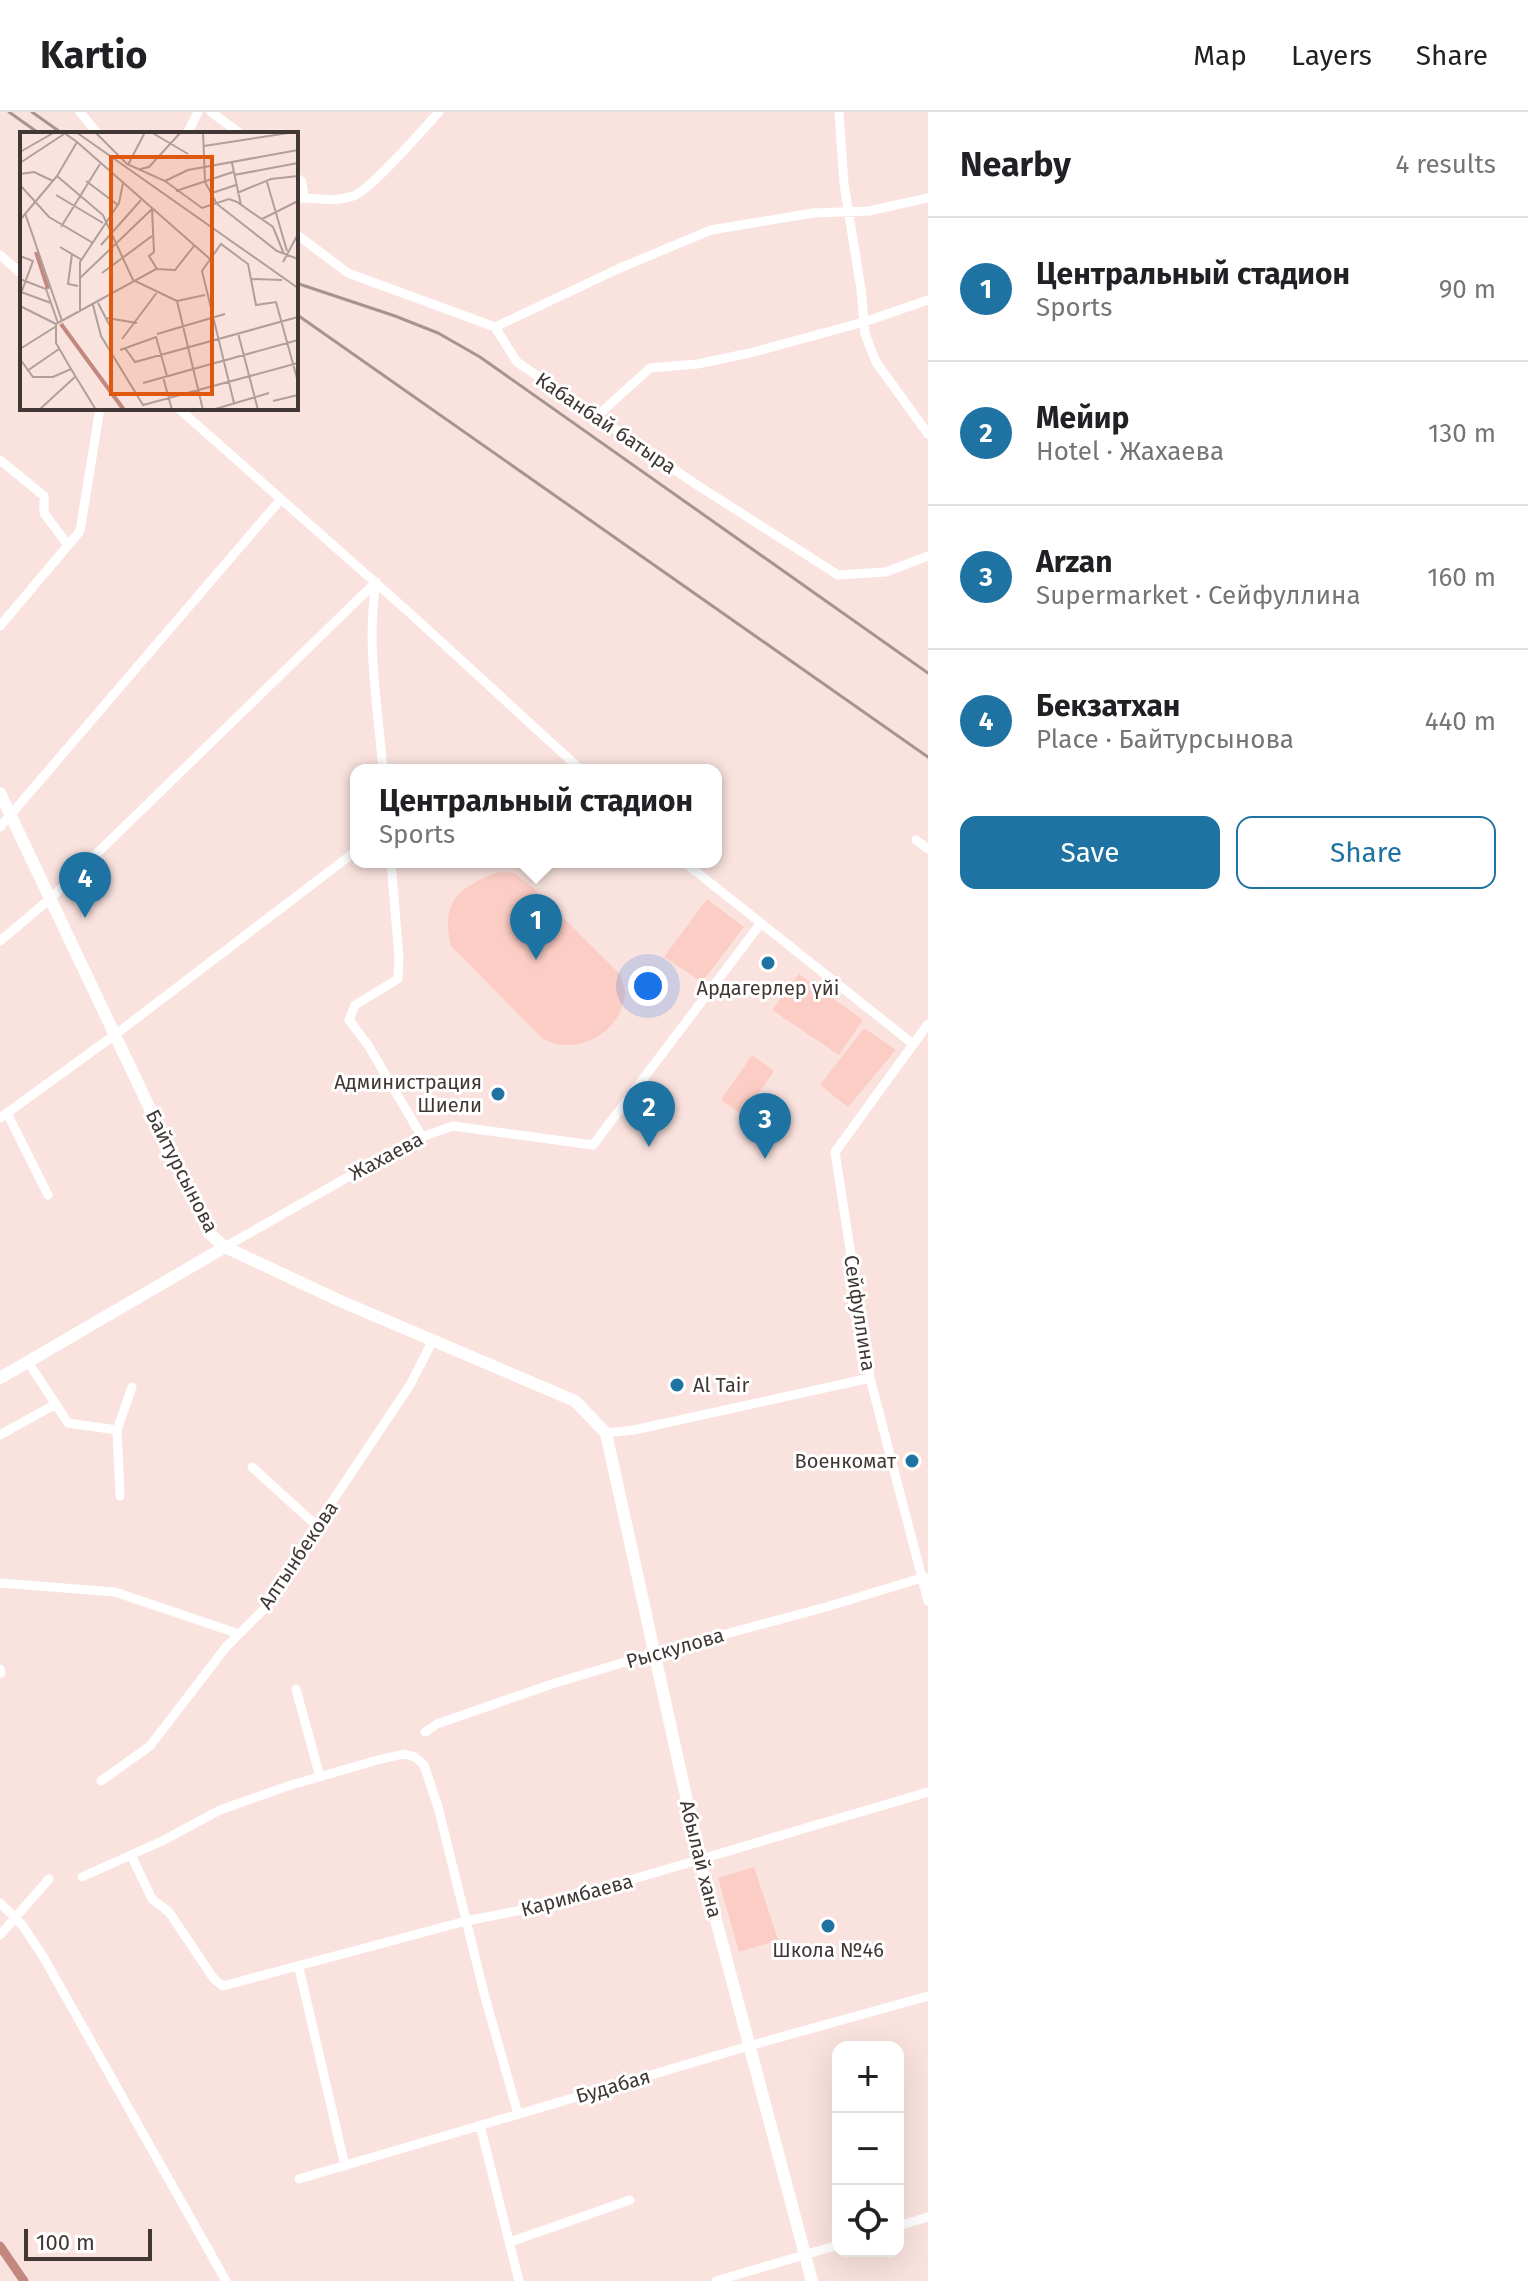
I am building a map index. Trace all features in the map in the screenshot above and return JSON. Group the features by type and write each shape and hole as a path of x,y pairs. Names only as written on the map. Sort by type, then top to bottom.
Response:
{"main road":[{"name":"Байтурсынова","path":"0,793 209,1233 225,1247 338,1300 575,1401 606,1433"},
{"name":"Жахаева","path":"0,1378 225,1247"},
{"name":"Абылай хана","path":"606,1433 700,1860 812,2281"}],"street":[{"path":"80,112 96,132"},
{"path":"188,132 198,112"},
{"path":"211,112 238,132"},
{"path":"298,179 302,182 300,198 334,201 356,196 439,112"},
{"path":"839,112 841,155 865,334 876,362 928,434"},
{"path":"298,236 348,273 495,327 620,268 711,230 813,213 869,211 928,198"},
{"path":"0,255 20,272"},
{"path":"596,417 650,368 697,364 864,322 928,300"},
{"name":"Кабанбай батыра","path":"495,327 517,362 838,575 886,572 928,556"},
{"path":"0,626 80,531 100,410"},
{"path":"180,410 376,582 574,764"},
{"path":"0,460 44,496 44,513 68,545"},
{"path":"0,827 281,499"},
{"path":"376,582 371,612 371,646 382,764"},
{"path":"0,941 51,898 376,582"},
{"path":"916,840 928,849"},
{"path":"48,1195 4,1116 350,856"},
{"path":"392,868 398,979 355,1005 349,1020 368,1045 422,1137"},
{"path":"692,868 913,1044"},
{"name":"Жахаева","path":"225,1247 422,1137 453,1126 593,1145 761,923"},
{"name":"Сейфуллина","path":"928,1024 835,1152 870,1378 925,1577 928,1601"},
{"name":"Алтынбекова","path":"101,1781 150,1746 226,1647 270,1603 289,1566 410,1385 433,1340"},
{"path":"28,1362 68,1423 117,1430"},
{"path":"606,1433 634,1430 870,1378"},
{"path":"120,1496 117,1430 132,1387"},
{"path":"0,1435 56,1404"},
{"path":"252,1467 317,1526"},
{"name":"Рыскулова","path":"425,1732 437,1724 543,1687 925,1577"},
{"path":"0,1583 115,1592 239,1634"},
{"path":"296,1689 320,1777"},
{"path":"82,1877 220,1810 403,1754 415,1757 424,1765 438,1807 518,2114"},
{"name":"Каримбаева","path":"131,1855 152,1899 169,1912 214,1979 223,1986 466,1921 542,1906 928,1792"},
{"path":"0,1935 49,1879"},
{"path":"0,1903 44,1958 226,2281"},
{"path":"299,1968 345,2166"},
{"name":"Будабая","path":"299,2179 928,1996"},
{"path":"480,2125 519,2281"},
{"path":"510,2242 630,2200"},
{"path":"904,2224 928,2217"},
{"path":"716,2281 832,2247"}],"shaded area":[{"path":"499,872 514,873 532,887 621,975 625,994 622,1008 606,1031 582,1043 569,1045 543,1039 451,946 448,917 456,897 474,883"},
{"path":"707,899 744,927 702,982 664,957"},
{"path":"799,974 863,1020 839,1055 772,1010"},
{"path":"864,1028 896,1050 848,1107 820,1085"},
{"path":"752,1055 774,1071 743,1115 721,1100"},
{"path":"754,1867 778,1940 739,1952 718,1878"}],"waterway":[{"path":"0,2246 24,2281"}],"railway":[{"path":"9,112 37,132"},
{"path":"32,112 60,132"},
{"path":"298,284 438,333 480,357 928,673"},
{"path":"298,315 928,757"}],"place":[{"name":"Бекзатхан","path":"85,918"},
{"name":"Центральный стадион","path":"536,960"},
{"name":"Ардагерлер үйі","path":"768,963"},
{"name":"Администрация Шиели","path":"498,1094"},
{"name":"Мейир","path":"649,1147"},
{"name":"Arzan","path":"765,1159"},
{"name":"Al Tair","path":"677,1385"},
{"name":"Военкомат","path":"912,1461"},
{"name":"Школа №46","path":"828,1926"}]}
